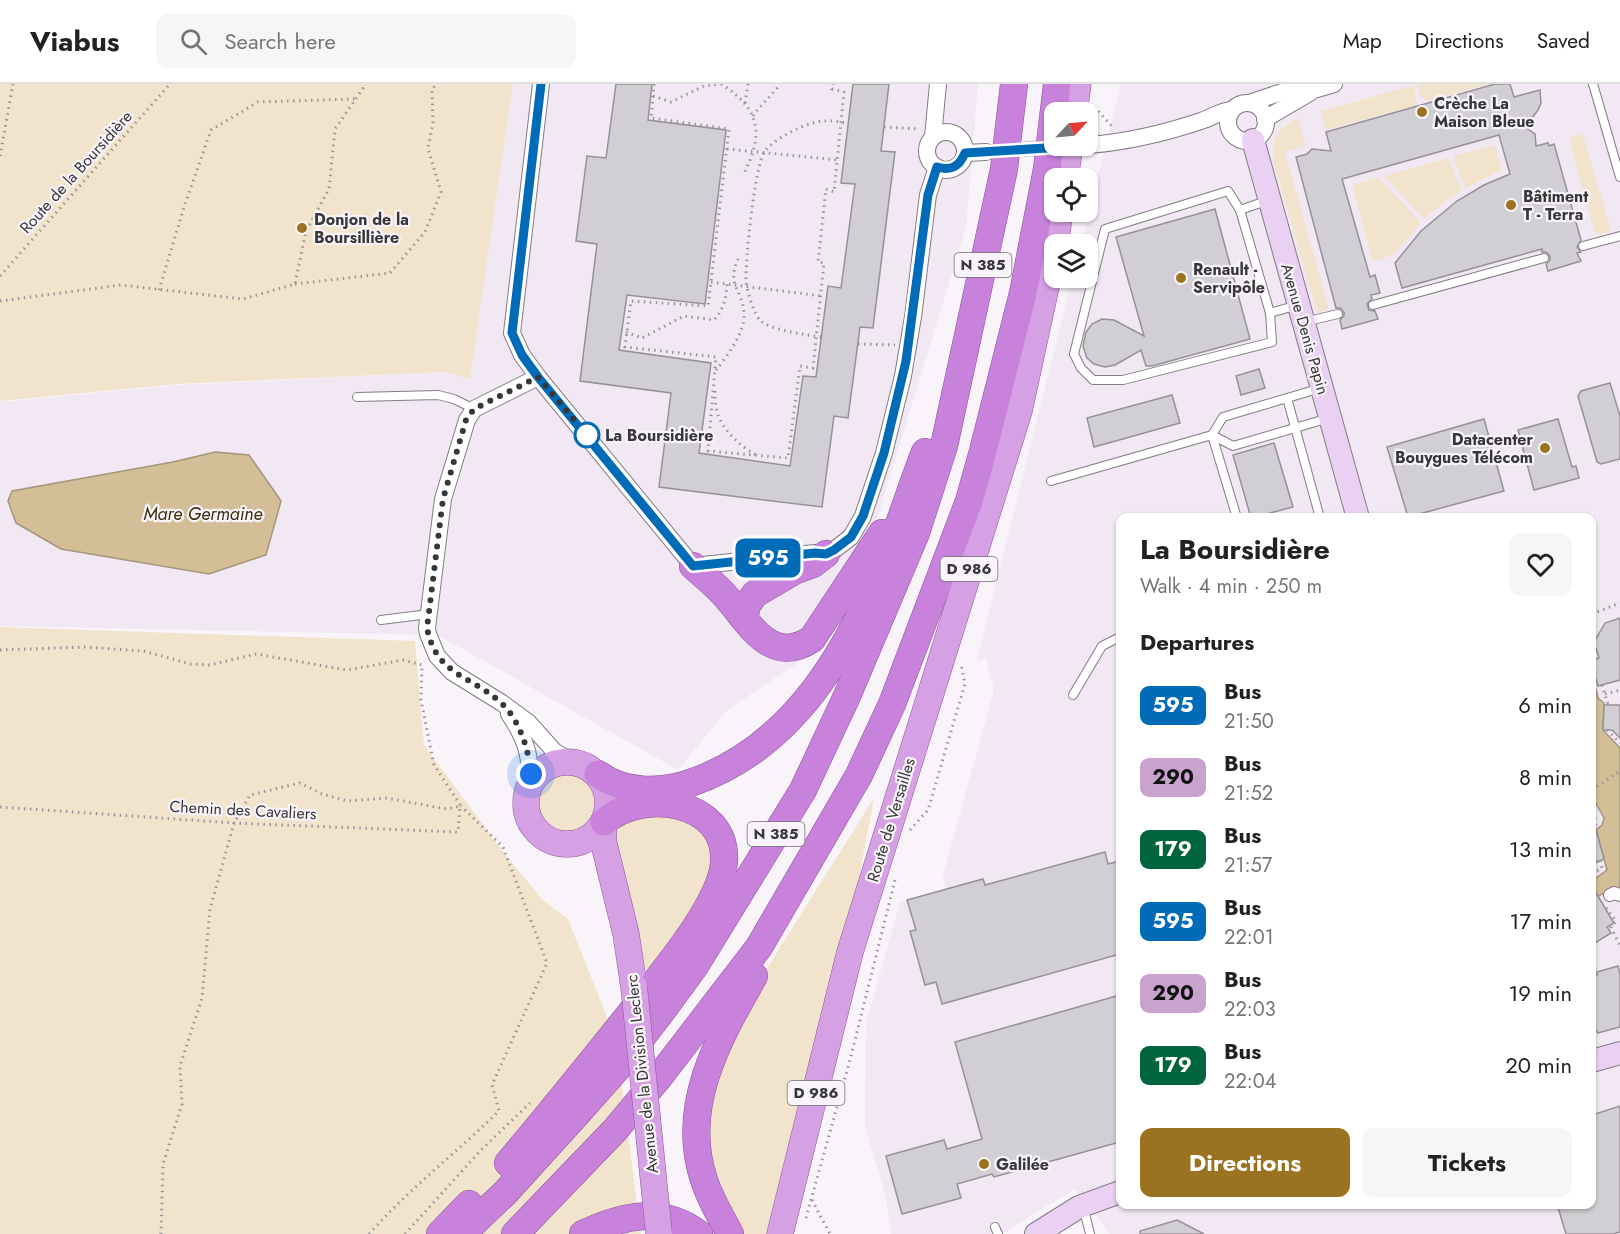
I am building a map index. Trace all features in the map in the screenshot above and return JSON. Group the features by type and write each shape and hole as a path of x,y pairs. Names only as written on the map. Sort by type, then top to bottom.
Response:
{"highway":[{"name":"N 385","path":"462,1234 505,1192 637,1044 695,966 803,790 848,696 916,533 944,446 1004,169 1014,84"},
{"name":"N 385","path":"515,1234 615,1130 759,947 859,776 887,715 969,501 1023,293 1047,169 1057,84"},
{"path":"598,774 608,782 656,790 672,788 718,772 756,750 772,737 808,699 839,653 889,552 930,438 950,369 961,362"},
{"path":"693,566 726,597 754,633 780,646 791,648 801,646 812,639 908,495"},
{"path":"744,619 747,604 754,594 796,570 813,564 826,554"},
{"path":"440,1234 500,1172 563,1098 693,930 718,887 724,864 721,841 707,819 698,812 672,804 635,806 618,811 604,822"},
{"path":"730,1234 704,1181 697,1145 696,1121 704,1076 714,1051 762,963 759,947"},
{"path":"583,1234 613,1221 642,1216 673,1220 699,1234"}],"main road":[{"name":"Avenue Denis Papin","path":"1253,140 1357,513"},
{"name":"Route de Versailles","path":"780,1234 850,952 1019,411 1046,288"},
{"path":"571,761 598,774 608,796 608,808 604,822 597,832 579,843 567,845 547,840 538,834 527,815 525,805 532,781 545,767 571,761"},
{"name":"Avenue de la Division Leclerc","path":"604,822 603,840 629,951 634,987 659,1234"},
{"name":"Avenue de la Division Leclerc","path":"567,845 585,855 620,915"},
{"path":"1596,1060 1620,1053"},
{"path":"1036,1234 1083,1206 1116,1194"}],"street":[{"path":"542,84 512,333 522,355 538,377 693,566 815,553 826,554 844,545 851,537 863,516 892,426 909,346 928,195 937,167"},
{"path":"933,134 943,132 955,134 963,143 965,153 962,161 954,168 945,170 937,167 930,161 928,155 927,148 933,134 938,84"},
{"path":"1249,103 1260,108 1265,119 1262,134 1247,142 1235,138 1228,128 1227,121 1232,110 1237,106 1282,93 1317,89 1334,84"},
{"path":"1265,119 1317,89"},
{"path":"1098,144 1123,142 1204,120 1220,111 1232,110"},
{"path":"1204,120 1218,128 1228,128"},
{"path":"965,153 986,152"},
{"path":"538,377 474,409 466,420 443,499 428,634 437,656 452,672 529,723 555,752 571,761"},
{"path":"502,703 520,730 526,744 531,774 527,794"}],"lane":[{"path":"1593,84 1620,177"},
{"path":"1228,191 1240,210 1270,313 1272,342 1123,380 1093,380 1081,368 1074,354 1105,228 1228,191"},
{"path":"1240,210 1269,200"},
{"path":"1582,246 1620,236"},
{"path":"1373,305 1544,258"},
{"path":"1270,313 1338,314"},
{"path":"1050,481 1212,435 1223,417 1322,388"},
{"path":"357,397 438,395 454,399 474,409"},
{"path":"1287,398 1319,513"},
{"path":"1212,435 1233,446 1330,418"},
{"path":"1212,435 1235,513"},
{"path":"381,620 429,614"},
{"path":"1073,695 1102,646 1116,639"},
{"path":"1083,1206 1090,1234"}],"path":[{"path":"0,156 13,84"},
{"name":"Route de la Boursidière","path":"0,276 170,84"},
{"path":"295,284 306,231 328,189 335,129 366,84"},
{"path":"0,302 121,285 243,299 295,284 390,273 425,232 441,192 428,149 433,122 432,90 436,84"},
{"path":"654,84 651,118 729,129 727,149 708,306 631,301 625,347 716,357 708,451 788,458 800,366 813,368 819,337 824,263 818,261 826,189 834,192 844,92 832,89 833,84"},
{"path":"653,96 671,102 704,86 721,84 739,96 753,116 757,138 743,175"},
{"path":"745,103 748,84"},
{"path":"753,116 780,84"},
{"path":"159,290 184,207 211,130 258,102 356,99"},
{"path":"1081,100 1115,130"},
{"path":"819,337 771,327 760,320 747,286 747,264 758,174 763,152 776,141 803,126 824,121 848,124"},
{"path":"884,127 933,134"},
{"path":"727,149 838,160"},
{"path":"715,370 726,357 741,330 744,316 741,297 732,272 738,259"},
{"path":"711,282 821,296"},
{"path":"626,332 642,338 684,316 714,320 721,312 726,299 727,284"},
{"path":"858,344 909,346"},
{"path":"714,383 717,413 729,433 748,451 758,455"},
{"path":"1596,612 1620,603"},
{"path":"0,650 84,647 143,651 191,664 210,665 256,654 347,670 403,660 422,665 421,700 434,765 460,806 503,848 547,963 492,1086 499,1111 392,1208 369,1234"},
{"path":"906,838 910,828 928,810 965,684 959,658"},
{"path":"1602,686 1608,704"},
{"path":"1605,694 1620,690"},
{"path":"1608,730 1620,743"},
{"path":"1596,787 1620,771"},
{"path":"161,1234 163,1164 182,1104 180,1066 202,998 210,909 234,823 250,795 300,783 322,794 348,801 386,798 447,809 460,806"},
{"name":"Chemin des Cavaliers","path":"0,807 234,823 458,832 460,806"},
{"path":"1596,872 1602,868 1600,860"},
{"path":"804,1225 850,1060 897,872"},
{"path":"1615,895 1605,898 1605,904 1611,917 1618,920 1611,927 1620,945"},
{"path":"405,1234 481,1150 532,1101"},
{"path":"812,1199 830,1234"}],"shaded area":[{"path":"0,84 513,84 470,379 446,372 178,384 0,401"},
{"path":"513,84 978,84 966,227 868,549 824,645 726,711 678,770 438,635 0,626 0,402 178,385 446,372 470,379"},
{"path":"1121,84 1620,84 1620,1234 1110,1234 1075,1189 1002,1234 891,1234 885,1193 865,1127 866,1023 900,902 946,889 943,875 994,690 986,658 977,660 1070,288 1098,288 1098,234 1084,234 1086,222 1098,222 1098,176"},
{"path":"1417,84 1490,84 1426,101 1420,95"},
{"path":"1414,85 1417,105 1326,130 1321,111"},
{"path":"1298,118 1306,145 1285,152 1329,309 1317,313 1274,165 1273,149 1276,137 1284,127"},
{"path":"1583,134 1611,231 1600,235 1594,231 1569,138"},
{"path":"1495,145 1502,170 1465,188 1453,156"},
{"path":"1448,158 1462,191 1424,219 1384,176"},
{"path":"1378,177 1421,223 1393,255 1373,262 1352,185"},
{"path":"0,627 415,641 424,745 504,853 542,899 568,919 616,1040 641,1234 0,1234"},
{"path":"560,773 572,773 583,778 591,786 596,803 594,815 583,828 572,833 560,833 549,828 541,820 536,809 536,797 541,786 549,778"},
{"path":"874,798 858,883 768,1234 742,1234 714,1168 707,1122 710,1092 759,981"},
{"path":"633,815 671,817 686,821 698,828 707,840 711,851 708,884 655,967 640,969 612,830"}],"water":[{"name":"Mare Germaine","path":"215,452 249,455 281,501 266,555 209,574 61,549 16,523 8,501 12,491 173,462"},
{"path":"1596,690 1598,698 1604,703 1603,730 1620,748 1620,891 1612,891 1596,898 1596,878 1607,870 1596,830 1602,825 1604,818 1596,803"}],"building":[{"name":"La Boursidière","path":"616,84 652,84 648,120 726,130 705,304 627,295 619,350 711,363 699,453 790,466 803,376 816,377 828,286 841,288 855,184 841,183 853,84 889,84 881,151 895,152 873,328 860,327 848,418 834,416 822,507 659,487 671,393 580,381 597,244 576,241 587,156 606,158"},
{"name":"Bâtiment T - Terra","path":"1495,84 1510,84 1514,97 1540,90 1541,103 1525,127 1535,134 1536,146 1554,144 1581,240 1577,247 1581,252 1577,253 1581,261 1548,271 1546,264 1550,256 1542,252 1542,249 1402,288 1395,263 1421,231 1457,201 1484,185 1510,174 1499,135 1342,179 1370,277 1375,275 1380,293 1371,295 1372,299 1367,304 1369,310 1375,311 1378,319 1342,329 1340,320 1344,312 1336,308 1296,157 1307,154 1312,149 1331,151 1326,132"},
{"name":"Renault - Servipôle","path":"1215,209 1250,339 1152,366 1146,366 1141,350 1115,365 1105,367 1094,364 1087,358 1083,346 1086,332 1092,324 1102,319 1114,320 1144,336 1116,237"},
{"path":"1259,369 1265,388 1241,395 1236,376"},
{"path":"1610,383 1620,416 1620,459 1601,464 1597,462 1578,396 1581,391"},
{"path":"1172,395 1180,423 1094,447 1087,418"},
{"path":"1484,419 1504,491 1423,513 1407,513 1387,447"},
{"name":"Datacenter Bouygues Télécom","path":"1558,419 1572,467 1576,466 1579,478 1534,490 1518,430"},
{"path":"1274,443 1293,507 1270,513 1250,513 1233,455"},
{"path":"1620,618 1620,680 1598,686 1596,659 1599,658 1596,639 1605,623"},
{"path":"1604,705 1620,705 1620,738 1612,730 1603,730"},
{"path":"1596,830 1604,859 1596,862"},
{"path":"1105,852 1108,864 1116,862 1116,955 942,1004 936,982 925,985 910,931 916,930 907,900 983,879 985,885"},
{"path":"1596,893 1614,923 1607,927 1611,933 1596,942"},
{"path":"1618,966 1620,974 1620,1027 1598,1033 1596,1031 1597,972"},
{"path":"1116,996 1116,1143 994,1177 992,1174 957,1184 961,1198 902,1214 886,1156 944,1140 947,1149 982,1139 955,1042"},
{"path":"1620,1106 1620,1232 1566,1234 1558,1209 1596,1209 1596,1114"},
{"path":"1177,1220 1204,1234 1140,1234 1140,1231"}],"tunnel":[{"path":"999,151 1044,148"}],"bus line":[{"name":"595","path":"541,84 512,333 522,355 538,377 693,566 815,553 826,554 844,545 851,537 863,516 892,426 911,332 928,195 937,167 945,170 954,168 962,161 965,153 1044,148"}],"place":[{"name":"Crèche La Maison Bleue","path":"1422,112"},
{"name":"Bâtiment T - Terra","path":"1511,205"},
{"name":"Donjon de la Boursillière","path":"302,228"},
{"name":"Renault - Servipôle","path":"1181,278"},
{"name":"La Boursidière","path":"587,435"},
{"name":"Datacenter Bouygues Télécom","path":"1545,448"},
{"name":"Galilée","path":"984,1164"}],"route":[{"path":"531,774 526,744 520,730 502,703 443,664 428,634 443,499 466,420 474,409 538,377 587,435"}]}
